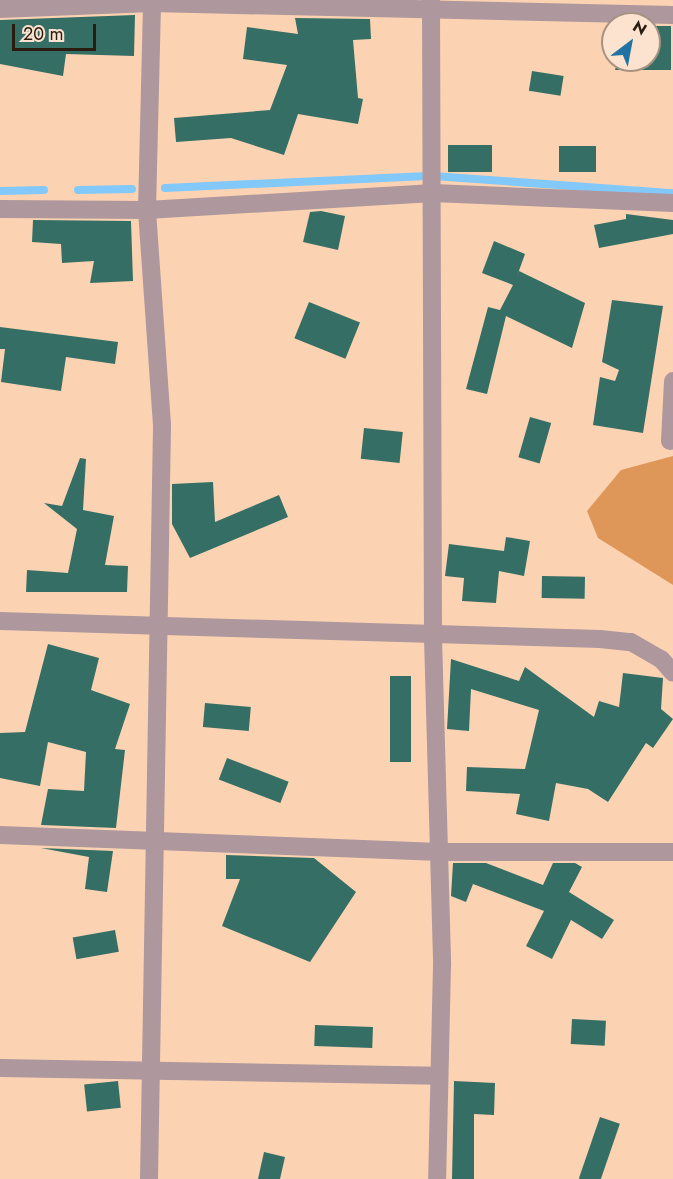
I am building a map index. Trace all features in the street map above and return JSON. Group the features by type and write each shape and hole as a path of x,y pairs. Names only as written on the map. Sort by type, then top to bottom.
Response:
{"street":[{"path":"149,1179 155,627 162,425 147,210 152,1"},
{"path":"0,9 152,1 431,6 673,15"},
{"path":"431,6 433,638 440,852 437,1179"},
{"path":"0,209 147,210 433,193 673,203"},
{"path":"670,441 673,381"},
{"path":"0,621 433,638 631,642 661,659 673,673"},
{"path":"0,835 440,852 673,852"},
{"path":"0,1068 150,1073 437,1076"}],"shaded area":[{"path":"673,456 673,585 598,538 587,511 621,470"}],"building":[{"path":"135,15 134,56 66,54 63,76 0,64 0,20"},
{"path":"295,18 370,19 371,39 353,40 358,98 363,99 358,124 298,114 284,155 231,138 176,142 174,118 270,110 287,65 243,59 247,27 298,34"},
{"path":"661,26 671,26 671,70 661,70"},
{"path":"532,71 564,76 560,96 529,91"},
{"path":"448,145 492,145 492,172 448,172"},
{"path":"559,146 596,146 596,172 559,172"},
{"path":"321,211 345,216 338,250 303,242 310,212"},
{"path":"626,214 673,220 673,234 599,248 594,225 626,219"},
{"path":"33,220 131,221 133,281 90,283 94,261 62,263 61,244 32,242"},
{"path":"494,241 525,254 516,279 519,271 585,303 572,348 506,316 487,394 466,389 488,307 500,310 513,285 482,273"},
{"path":"612,300 663,306 643,433 593,425 600,377 615,381 619,370 602,362"},
{"path":"309,302 360,323 345,359 294,338"},
{"path":"0,327 118,342 115,364 66,357 61,391 1,382 5,349 0,349"},
{"path":"530,417 551,423 540,463 518,457"},
{"path":"364,428 403,432 400,463 361,459"},
{"path":"80,458 86,459 83,510 114,516 105,565 128,566 127,592 26,592 27,570 68,573 77,529 44,503 62,506"},
{"path":"213,482 215,522 279,495 288,517 190,558 172,524 172,484"},
{"path":"506,537 530,541 524,576 499,571 496,603 462,601 464,578 445,576 449,544 504,551"},
{"path":"542,576 585,577 585,599 542,598"},
{"path":"48,644 99,658 91,690 130,704 115,749 125,750 116,828 41,825 48,789 84,791 86,752 48,742 40,786 0,778 0,733 25,732"},
{"path":"451,659 519,681 525,667 594,717 599,701 619,707 623,673 663,678 661,709 673,719 653,748 646,743 608,802 588,789 556,783 549,821 516,814 520,794 466,791 467,767 525,769 539,710 471,689 469,731 447,729"},
{"path":"390,676 411,676 411,762 390,762"},
{"path":"205,703 251,707 249,731 203,727"},
{"path":"227,758 289,782 280,803 219,779"},
{"path":"41,848 113,851 107,892 85,889 89,857"},
{"path":"226,855 314,858 356,892 310,962 222,926 240,879 226,879"},
{"path":"453,863 486,863 543,885 553,863 575,863 582,867 569,892 614,920 602,939 571,920 552,959 526,946 544,911 473,884 466,902 451,896"},
{"path":"115,930 119,952 76,959 73,937"},
{"path":"572,1019 606,1021 605,1046 571,1044"},
{"path":"315,1025 373,1027 372,1048 314,1046"},
{"path":"118,1081 121,1108 87,1111 84,1085"},
{"path":"454,1081 495,1083 494,1115 474,1114 474,1179 452,1179"},
{"path":"600,1117 620,1124 601,1179 579,1178"},
{"path":"264,1152 285,1157 280,1179 258,1179"}],"waterway":[{"path":"165,188 433,176 673,193"},
{"path":"78,190 132,189"},
{"path":"0,191 44,190"}]}
